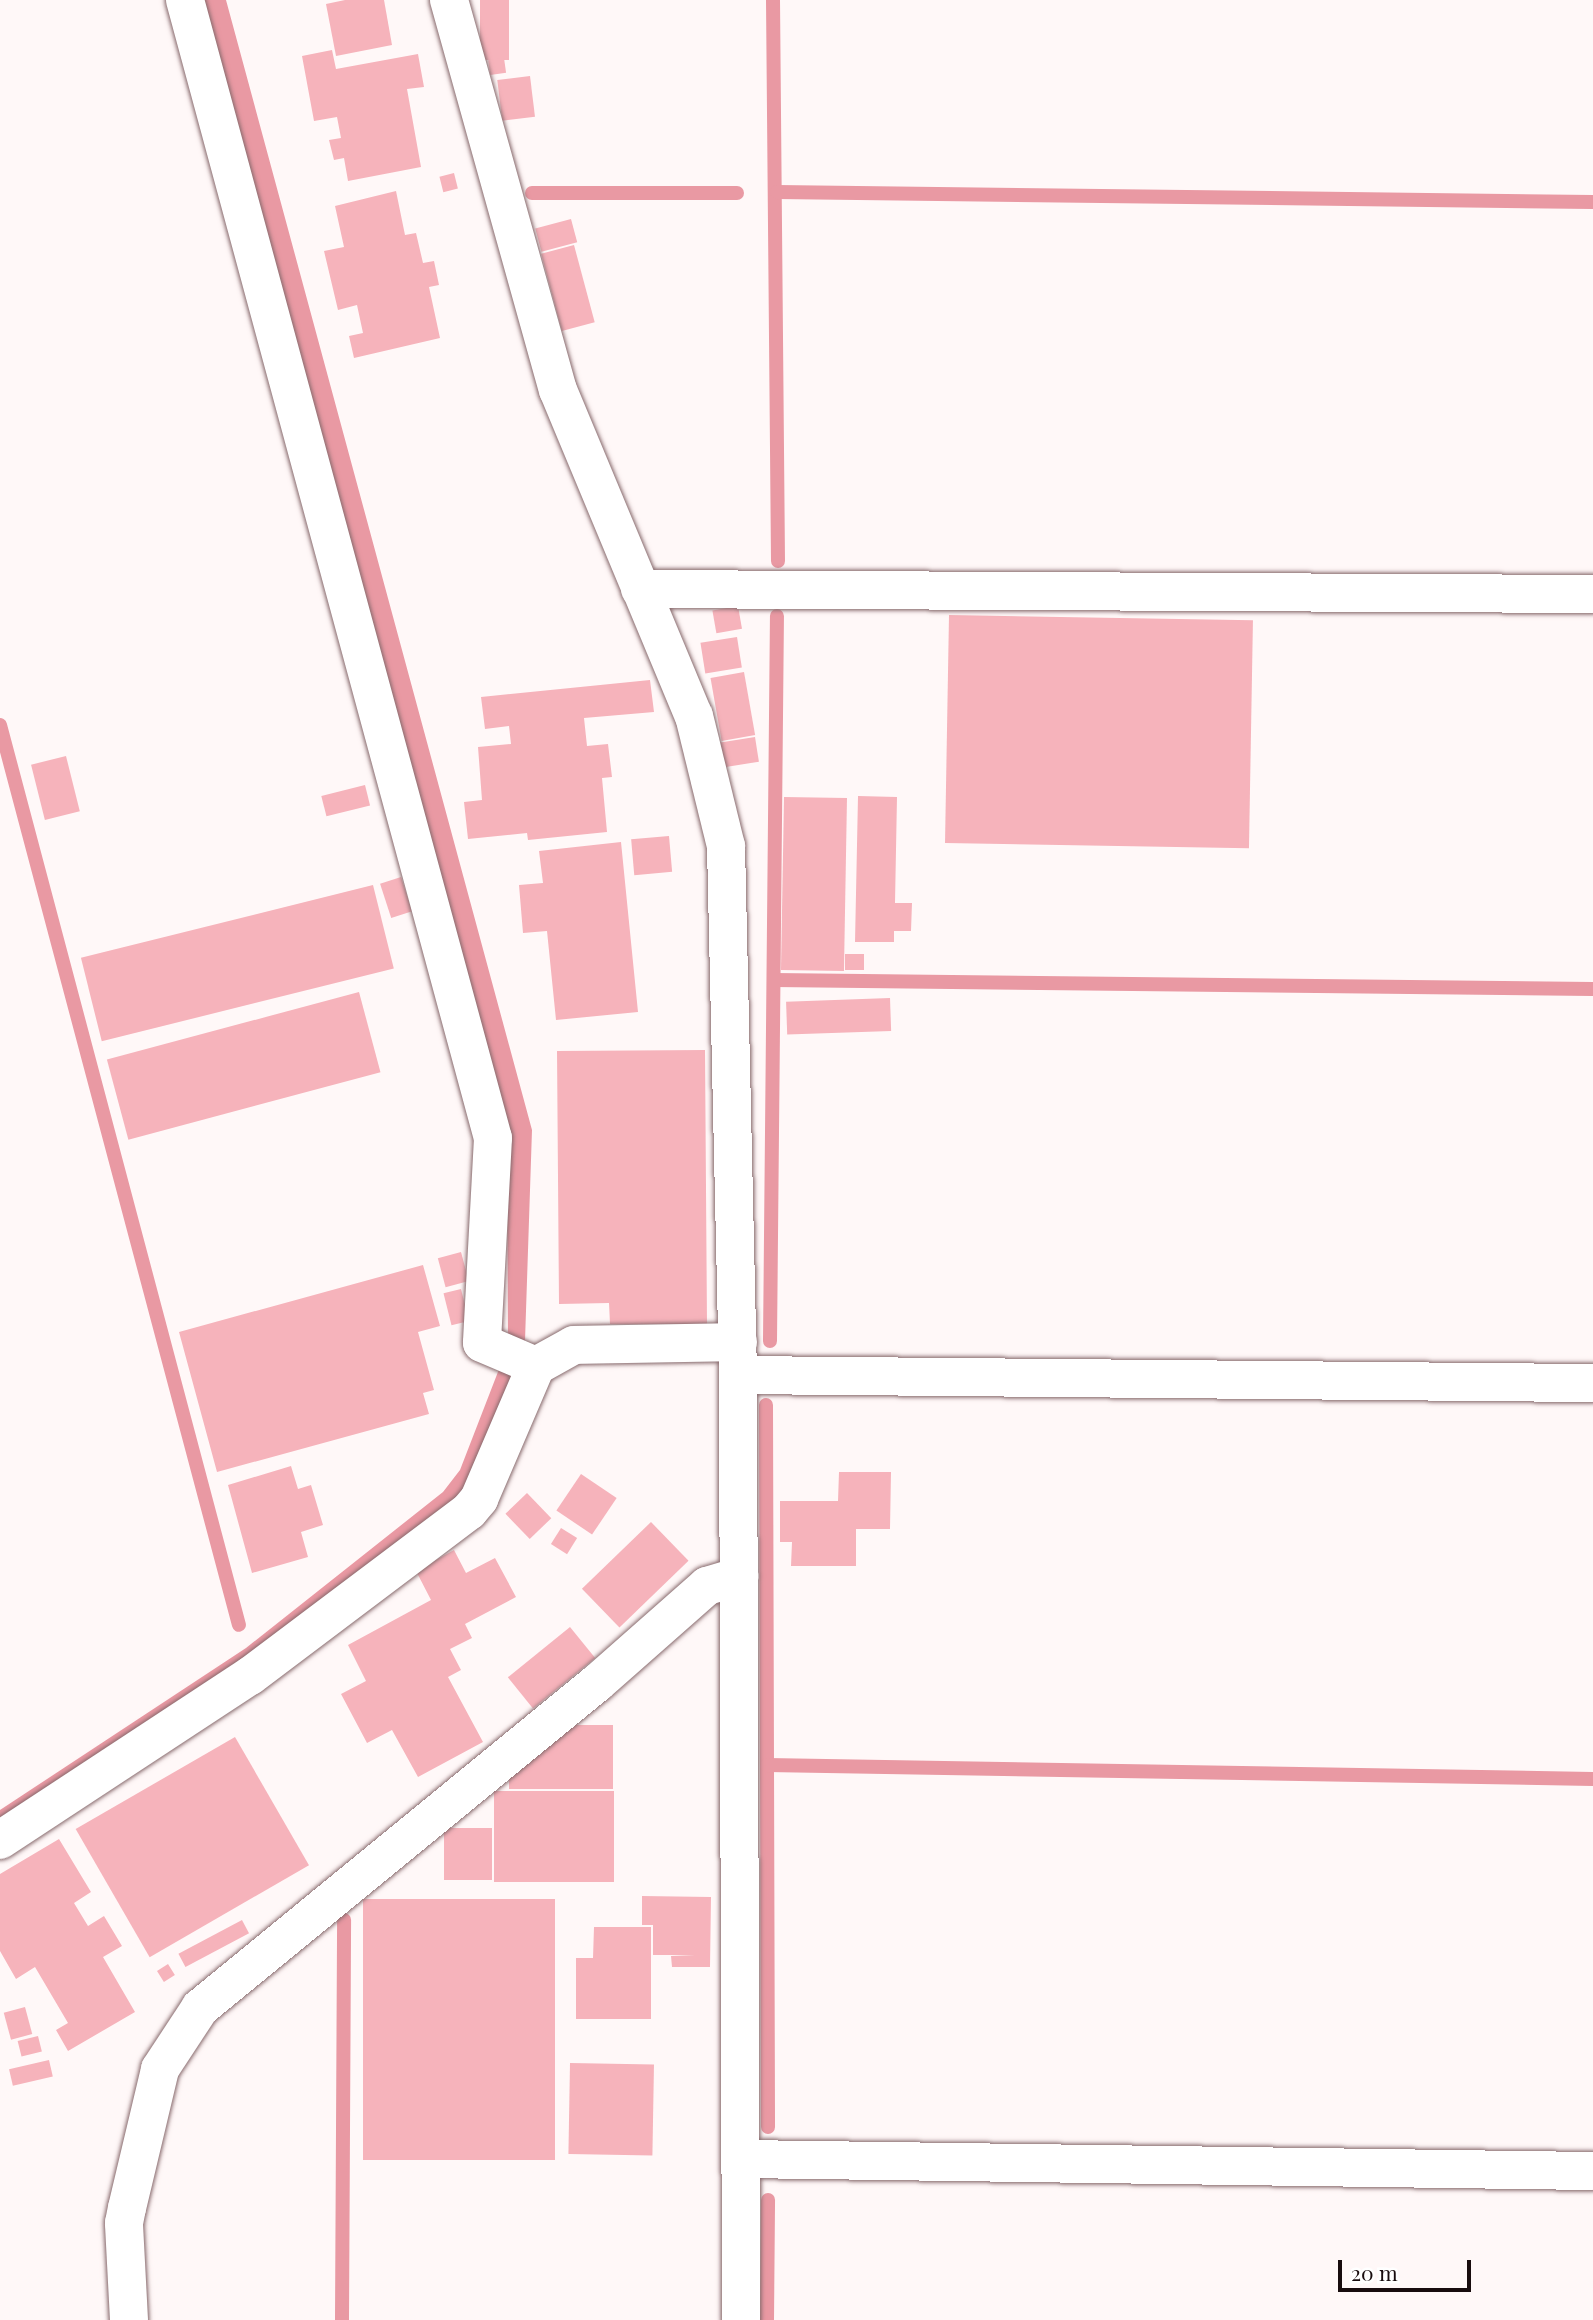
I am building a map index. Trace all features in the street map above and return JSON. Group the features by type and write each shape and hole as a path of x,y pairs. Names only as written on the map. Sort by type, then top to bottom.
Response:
{"street":[{"path":"184,0 493,1138 482,1343 531,1364"},
{"path":"449,0 558,390 694,716 726,846 738,1359 741,2320"},
{"path":"640,589 1593,594"},
{"path":"0,1840 250,1676 469,1511 479,1499 531,1364 574,1345 738,1359 1593,1383"},
{"path":"129,2320 124,2223 127,2208 160,2069 200,2008 597,1684 707,1586 739,1576"},
{"path":"742,2159 1593,2171"}],"shaded area":[{"path":"201,0 226,0 532,1130 525,1341 468,1491 244,1668 0,1827 0,1810 246,1648 443,1492 460,1470 508,1346 507,1131"}],"building":[{"path":"345,0 384,0 392,45 336,56 326,4"},
{"path":"480,0 509,0 509,60 480,60"},
{"path":"332,50 336,69 418,54 424,87 407,89 421,167 348,181 344,158 334,160 329,140 341,138 337,117 314,121 302,56"},
{"path":"504,58 506,73 490,75 488,60"},
{"path":"530,76 535,117 502,121 497,80"},
{"path":"454,173 458,189 443,192 439,177"},
{"path":"396,191 405,235 416,233 423,263 434,261 439,285 429,287 440,338 354,358 349,336 363,333 357,305 338,310 324,251 344,247 335,206"},
{"path":"571,219 577,242 541,252 535,229"},
{"path":"574,245 595,322 562,331 541,254"},
{"path":"738,606 742,629 716,633 712,611"},
{"path":"949,615 1253,620 1249,848 945,843"},
{"path":"737,637 742,668 705,673 700,643"},
{"path":"744,672 755,735 722,741 711,678"},
{"path":"650,680 654,712 584,718 587,746 608,744 612,777 602,778 607,832 528,840 527,833 468,839 464,802 482,800 478,747 511,744 509,726 485,729 481,697"},
{"path":"755,737 759,762 724,767 720,742"},
{"path":"66,756 80,811 45,820 31,765"},
{"path":"365,785 370,805 326,816 321,796"},
{"path":"858,796 897,797 895,903 912,903 911,931 894,931 894,942 855,942"},
{"path":"784,797 847,798 844,971 781,970"},
{"path":"669,836 672,872 634,875 631,839"},
{"path":"621,842 638,1012 556,1020 547,931 523,933 519,885 543,883 539,851"},
{"path":"401,877 412,911 391,918 380,884"},
{"path":"373,885 394,968 102,1041 81,958"},
{"path":"845,954 864,954 864,970 845,970"},
{"path":"359,992 380,1072 128,1140 107,1060"},
{"path":"890,998 891,1031 787,1035 786,1002"},
{"path":"705,1050 707,1324 610,1324 609,1303 559,1304 557,1051"},
{"path":"461,1252 469,1281 446,1287 438,1258"},
{"path":"423,1265 440,1326 418,1332 434,1390 423,1393 429,1414 217,1472 179,1332"},
{"path":"461,1289 469,1321 452,1325 444,1293"},
{"path":"291,1466 298,1489 311,1485 323,1525 301,1532 308,1557 252,1573 228,1485"},
{"path":"839,1472 891,1472 890,1529 856,1529 856,1566 791,1566 792,1542 780,1542 780,1501 838,1501"},
{"path":"581,1474 617,1498 592,1535 556,1510"},
{"path":"527,1493 551,1518 530,1539 505,1514"},
{"path":"651,1522 689,1561 619,1628 582,1589"},
{"path":"561,1528 577,1538 567,1554 551,1544"},
{"path":"454,1550 466,1573 495,1558 516,1597 465,1624 472,1638 450,1649 461,1670 448,1677 483,1742 418,1777 392,1730 367,1743 341,1694 366,1681 348,1645 431,1600 416,1571"},
{"path":"570,1627 595,1658 533,1708 508,1677"},
{"path":"563,1725 613,1725 613,1789 509,1789 509,1775"},
{"path":"235,1737 309,1865 150,1957 76,1829"},
{"path":"494,1791 614,1791 614,1882 494,1882"},
{"path":"444,1828 492,1828 492,1880 444,1880"},
{"path":"59,1839 91,1892 74,1903 88,1926 104,1916 122,1946 103,1957 135,2012 68,2051 56,2030 68,2023 35,1967 16,1979 0,1951 0,1874"},
{"path":"642,1896 711,1897 710,1967 672,1967 671,1956 695,1955 653,1955 653,1925 642,1925"},
{"path":"363,1899 555,1899 555,2160 363,2160"},
{"path":"242,1920 249,1933 185,1967 178,1954"},
{"path":"594,1927 651,1927 651,2019 576,2019 576,1958 593,1958"},
{"path":"168,1964 175,1975 164,1982 157,1971"},
{"path":"25,2007 32,2034 11,2040 4,2013"},
{"path":"38,2036 42,2052 21,2057 18,2041"},
{"path":"49,2060 53,2077 13,2086 9,2069"},
{"path":"570,2063 654,2064 652,2155 568,2154"}],"waterway":[{"path":"773,0 778,561"},
{"path":"777,192 1593,202"},
{"path":"532,193 737,193"},
{"path":"770,1341 777,616"},
{"path":"0,725 239,1625"},
{"path":"774,980 1593,989"},
{"path":"766,1405 768,2127"},
{"path":"767,1765 1593,1779"},
{"path":"342,2320 344,1920"},
{"path":"767,2320 768,2200"}]}
